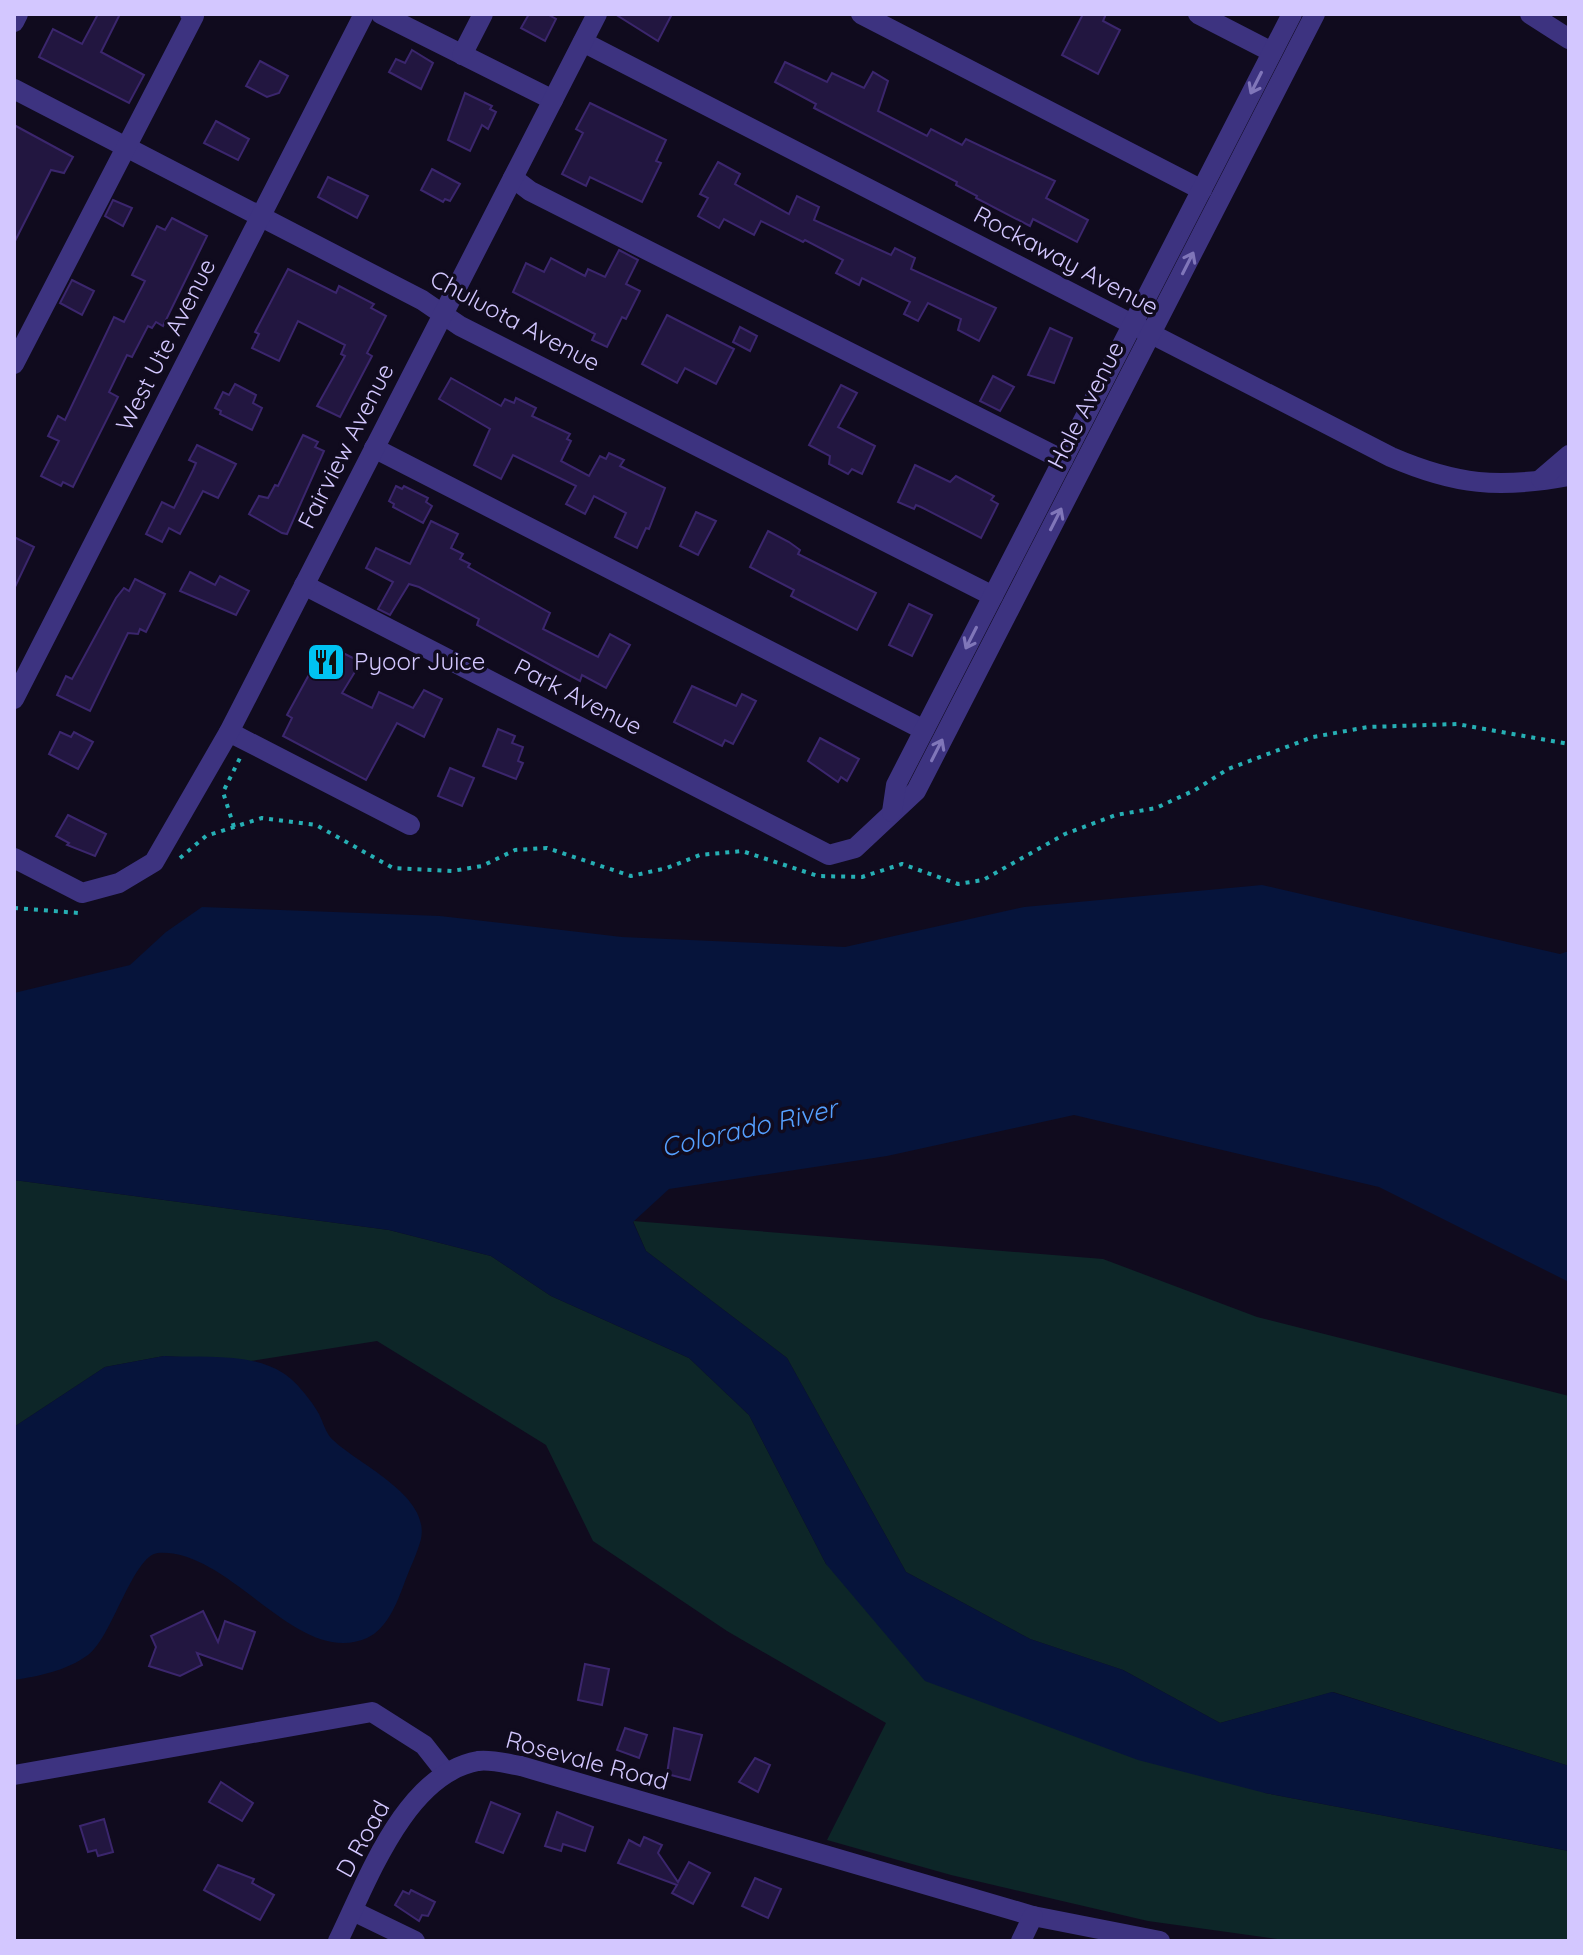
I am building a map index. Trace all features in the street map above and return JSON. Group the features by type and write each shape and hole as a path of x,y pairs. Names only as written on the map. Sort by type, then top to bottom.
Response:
{"street":[{"path":"14,22 18,14"},
{"path":"14,364 194,16 190,14"},
{"name":"West Ute Avenue","path":"14,699 364,14"},
{"path":"381,14 553,100"},
{"path":"462,55 483,14"},
{"name":"Fairview Avenue","path":"14,858 82,893 119,883 154,862 229,732 597,14"},
{"path":"861,14 1202,190"},
{"path":"1198,14 1272,52"},
{"name":"Hale Avenue","path":"892,812 896,785 1063,460 1142,330 1202,190 1292,14"},
{"name":"Hale Avenue","path":"829,855 855,848 916,791 1142,330 1315,14"},
{"path":"1530,14 1569,39"},
{"name":"Rockaway Avenue","path":"583,42 1142,330 1431,474 1502,486 1569,476"},
{"name":"Chuluota Avenue","path":"14,89 261,216 443,313 460,326 993,596"},
{"path":"513,178 530,191 1063,460"},
{"path":"374,448 924,730"},
{"path":"1538,482 1569,455"},
{"name":"Park Avenue","path":"304,585 829,855"},
{"path":"229,732 410,825"},
{"path":"14,1775 372,1712 424,1745 446,1773"},
{"name":"Rosevale Road","path":"446,1773 479,1761 521,1766 1033,1916 1160,1941"},
{"name":"D Road","path":"338,1941 399,1823 419,1794 446,1773"},
{"path":"353,1911 415,1941"},
{"path":"1021,1941 1033,1916"}],"path":[{"path":"171,866 206,836 262,818 316,825 393,868 452,871 482,866 515,850 547,848 604,870 631,876 667,868 700,855 742,851 818,876 862,877 902,864 958,884 983,880 1065,834 1116,815 1156,808 1195,790 1228,769 1313,737 1368,727 1457,724 1569,744"},
{"path":"234,827 223,792 248,741"}],"green space":[{"path":"14,1180 389,1230 491,1256 551,1296 689,1358 749,1415 826,1564 1265,1793 1569,1851 1569,1941 1292,1941 1148,1921 951,1875 827,1840 886,1723 727,1631 593,1541 546,1445 377,1341 251,1361 164,1356 105,1367 14,1427"},
{"path":"633,1221 1103,1259 1257,1317 1569,1396 1569,1766 1333,1692 1220,1723 1123,1670 1030,1639 906,1572 787,1358 646,1251"}],"water":[{"name":"Colorado River","path":"1262,885 1560,954 1569,951 1569,1282 1379,1187 1074,1115 887,1156 669,1189 633,1222 646,1251 787,1358 906,1572 1030,1639 1123,1670 1220,1723 1332,1692 1569,1766 1569,1851 1265,1793 1138,1760 925,1681 826,1564 749,1415 689,1358 551,1296 491,1256 389,1230 14,1180 14,993 130,965 166,932 202,907 440,916 622,937 845,947 1024,907"},
{"path":"164,1356 241,1359 270,1366 283,1373 308,1397 333,1440 404,1495 415,1508 421,1523 421,1539 394,1607 386,1622 374,1634 341,1643 315,1637 289,1623 212,1569 185,1556 158,1553 140,1567 106,1632 88,1655 62,1669 14,1680 14,1427 105,1367"}],"building":[{"path":"98,14 120,14 101,52 144,75 129,103 39,57 53,29 82,44"},
{"path":"529,14 547,14 556,19 545,41 521,28"},
{"path":"615,14 672,14 658,41"},
{"path":"1083,14 1106,14 1103,21 1120,30 1098,74 1062,55"},
{"path":"412,50 433,63 421,89 389,72 396,59 405,63"},
{"path":"260,61 288,76 279,93 267,97 246,86"},
{"path":"785,62 827,82 832,73 864,88 873,72 888,81 878,111 927,136 931,129 962,145 966,139 1055,181 1046,198 1088,220 1077,242 1033,219 1030,226 976,198 956,185 957,182 814,108 816,104 775,82"},
{"path":"465,93 492,106 490,109 496,112 488,129 482,125 470,151 448,140"},
{"path":"590,103 666,140 656,161 661,163 642,202 590,177 586,186 562,174 583,133 576,129"},
{"path":"216,121 249,139 238,160 204,143"},
{"path":"14,125 73,157 64,173 51,170 14,243"},
{"path":"718,162 740,174 735,184 789,214 797,196 819,207 814,220 891,255 895,248 915,258 911,269 996,308 979,341 958,330 961,319 928,303 918,321 904,314 910,302 862,278 859,285 836,273 843,260 805,240 803,242 761,221 754,235 724,219 719,228 698,216 708,198 700,194"},
{"path":"432,169 460,184 450,201 445,199 443,202 421,190"},
{"path":"328,177 368,196 357,218 318,197"},
{"path":"113,200 132,208 123,226 105,216"},
{"path":"172,218 207,236 163,326 156,322 152,328 148,326 132,357 127,355 109,392 118,397 73,487 63,482 61,486 41,476 59,441 48,436 58,416 65,420 114,317 124,322 145,281 132,275 157,226 165,230"},
{"path":"619,250 638,260 626,284 640,291 607,347 592,340 595,334 513,292 526,263 544,272 551,258 585,276 588,269 605,277"},
{"path":"288,269 336,293 339,286 374,304 371,308 386,316 367,353 372,356 340,417 317,406 345,356 341,354 345,345 298,321 279,361 252,348 259,334 255,332"},
{"path":"72,280 94,291 82,315 60,303"},
{"path":"667,315 734,349 716,384 685,368 677,383 642,364"},
{"path":"740,327 757,336 750,351 733,342"},
{"path":"1050,328 1072,338 1054,383 1028,375"},
{"path":"993,376 1014,387 1000,411 980,401"},
{"path":"451,378 501,406 505,399 514,403 516,398 536,408 532,416 570,434 567,439 571,441 561,461 589,476 600,456 606,459 609,453 624,460 620,466 665,488 649,529 646,528 637,548 615,537 626,513 594,496 585,514 566,504 576,486 513,455 501,479 474,465 490,429 439,399"},
{"path":"235,384 256,395 253,403 262,408 252,430 220,414 221,411 215,408 223,392 229,395"},
{"path":"841,385 857,393 838,427 875,446 862,474 852,469 848,474 829,464 830,456 809,445"},
{"path":"303,435 318,442 315,447 324,451 287,534 249,514 259,496 268,498 275,485 278,486"},
{"path":"197,445 236,464 218,498 203,491 180,534 169,528 162,542 146,534 162,502 174,508 196,463 189,460"},
{"path":"915,465 950,482 956,476 994,496 991,500 998,504 981,538 921,507 916,505 914,509 898,502"},
{"path":"396,486 402,489 404,486 428,498 426,502 432,506 423,523 393,507 394,504 389,501"},
{"path":"696,512 716,521 698,555 680,546"},
{"path":"431,521 458,534 451,548 463,554 460,559 470,564 468,567 550,613 543,629 598,657 610,634 630,645 606,688 582,675 580,681 554,667 477,625 479,619 419,587 409,584 390,615 378,609 393,582 366,568 376,548 410,564"},
{"path":"768,531 800,550 798,554 876,593 857,630 791,596 794,590 750,567"},
{"path":"14,537 34,547 14,589"},
{"path":"190,572 215,585 220,576 249,591 236,615 180,591"},
{"path":"135,579 165,594 146,632 140,629 138,634 128,633 90,711 57,695 66,676 72,679 116,598 124,588 129,591"},
{"path":"909,604 932,615 912,656 889,645"},
{"path":"333,648 361,662 342,693 372,708 379,692 413,708 424,690 442,699 424,737 397,723 366,780 283,736 292,718 287,715 323,649 330,652"},
{"path":"692,686 736,706 742,694 756,701 733,744 725,740 722,746 674,722"},
{"path":"498,729 515,736 512,743 523,747 518,761 523,763 516,779 483,766"},
{"path":"60,732 71,737 74,732 93,742 78,769 49,754"},
{"path":"820,738 859,759 847,781 841,777 838,782 808,761"},
{"path":"450,768 474,778 462,806 438,796"},
{"path":"68,815 106,834 95,856 67,845 69,843 56,836"},
{"path":"203,1611 218,1642 225,1621 255,1632 242,1669 197,1653 202,1665 180,1676 149,1666 156,1647 151,1636"},
{"path":"585,1664 609,1669 602,1705 578,1700"},
{"path":"625,1728 647,1735 639,1758 617,1750"},
{"path":"674,1728 702,1735 690,1780 667,1774"},
{"path":"755,1758 770,1765 758,1792 739,1782"},
{"path":"221,1782 253,1803 242,1821 209,1802"},
{"path":"491,1802 520,1814 503,1853 476,1842"},
{"path":"557,1812 593,1827 585,1851 563,1844 561,1851 545,1846"},
{"path":"104,1819 113,1852 98,1856 96,1850 88,1852 80,1826"},
{"path":"644,1837 662,1845 658,1853 678,1882 689,1862 710,1873 693,1904 672,1893 677,1885 618,1863 629,1840 640,1846"},
{"path":"218,1865 254,1879 252,1883 274,1895 260,1920 204,1890"},
{"path":"755,1878 781,1889 768,1918 742,1906"},
{"path":"411,1890 435,1902 428,1916 422,1915 419,1921 395,1905 403,1891 409,1894"}],"place":[{"name":"Pyoor Juice","path":"326,662"}]}
